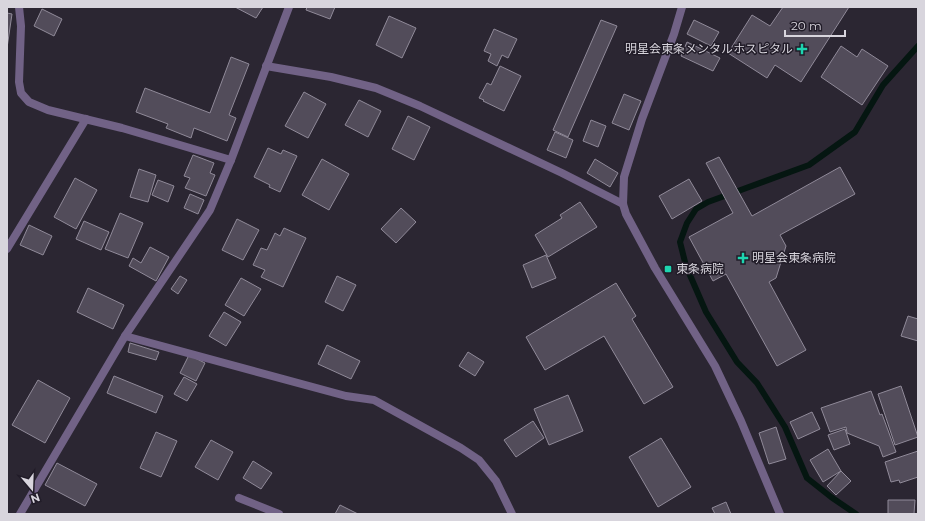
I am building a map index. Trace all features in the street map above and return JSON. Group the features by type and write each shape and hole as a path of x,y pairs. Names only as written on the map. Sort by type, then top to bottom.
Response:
{"street":[{"path":"19,7 21,26 19,82 21,93 30,102 48,110 122,128 231,160"},
{"path":"20,514 125,336 210,210 231,160 289,7"},
{"path":"682,7 674,34 642,119 624,177 623,204 630,221 655,268 714,366 741,421 780,514"},
{"path":"266,66 331,77 376,88 420,106 562,173 623,204"},
{"path":"7,249 86,119"},
{"path":"125,336 346,396 374,400 461,448 478,460 496,481 512,514"},
{"path":"239,498 279,514"}],"building":[{"path":"235,7 263,7 256,18"},
{"path":"307,7 335,7 330,19 306,10"},
{"path":"783,7 849,7 801,82 775,65 767,78 728,53 752,15 770,26"},
{"path":"42,9 62,19 54,36 34,26"},
{"path":"7,13 12,14 7,48"},
{"path":"389,16 416,28 402,58 376,45"},
{"path":"601,20 617,26 568,137 553,130"},
{"path":"694,20 719,32 711,46 687,34"},
{"path":"494,29 517,39 508,58 502,55 497,66 488,61 491,54 484,51"},
{"path":"687,42 720,58 713,71 681,56"},
{"path":"841,46 857,57 862,49 888,66 862,105 821,77"},
{"path":"231,57 249,64 229,115 236,118 227,141 194,128 191,138 166,128 168,124 136,112 145,88 210,113"},
{"path":"500,66 521,76 504,111 479,98 487,83 491,85"},
{"path":"304,92 326,104 308,138 285,126"},
{"path":"624,94 641,101 629,130 612,123"},
{"path":"359,100 381,111 368,137 345,125"},
{"path":"408,116 430,127 414,160 392,149"},
{"path":"591,120 606,126 598,147 583,141"},
{"path":"555,132 573,140 566,158 547,150"},
{"path":"268,148 281,154 283,150 297,156 280,192 254,177"},
{"path":"193,155 214,163 210,173 215,175 206,196 185,188 190,178 184,176"},
{"path":"719,157 752,216 840,167 855,194 780,235 786,246 776,278 769,282 806,350 777,366 726,274 713,281 689,237 733,213 706,163"},
{"path":"322,159 349,174 329,210 302,195"},
{"path":"595,159 618,173 610,187 587,173"},
{"path":"139,169 156,175 148,202 130,197"},
{"path":"75,178 97,190 76,229 54,217"},
{"path":"689,179 702,201 672,219 659,196"},
{"path":"158,180 174,186 168,202 152,195"},
{"path":"190,194 204,200 198,214 184,208"},
{"path":"580,202 597,227 548,257 535,235 562,218 560,215"},
{"path":"401,208 416,222 396,243 381,229"},
{"path":"120,213 143,223 128,258 105,249"},
{"path":"237,219 259,230 243,260 222,250"},
{"path":"84,221 109,232 101,250 76,239"},
{"path":"29,225 52,236 43,255 20,245"},
{"path":"284,228 306,238 283,287 261,277 265,270 253,265 261,248 267,250 275,233 280,236"},
{"path":"150,247 169,257 156,281 129,266 133,258 141,263"},
{"path":"546,255 556,278 532,288 523,265"},
{"path":"180,276 187,280 178,294 171,289"},
{"path":"337,276 356,285 343,311 325,302"},
{"path":"241,278 261,289 244,316 225,305"},
{"path":"616,283 636,316 632,319 673,387 644,404 604,336 545,370 526,337"},
{"path":"88,288 124,305 113,329 77,312"},
{"path":"224,312 241,322 226,346 209,336"},
{"path":"908,316 918,319 918,341 901,336"},
{"path":"130,343 159,352 156,360 128,352"},
{"path":"327,345 360,361 351,379 318,364"},
{"path":"468,352 484,362 475,376 459,366"},
{"path":"189,355 205,363 196,381 180,373"},
{"path":"114,376 163,396 156,413 107,393"},
{"path":"184,377 197,384 187,401 174,394"},
{"path":"38,380 70,398 45,443 12,425"},
{"path":"901,386 918,437 895,445 878,394"},
{"path":"871,391 880,415 882,414 896,452 883,457 879,446 847,433 846,427 830,432 821,408"},
{"path":"568,395 583,431 549,445 534,409"},
{"path":"812,412 820,429 798,439 790,422"},
{"path":"533,421 544,438 516,457 504,440"},
{"path":"776,427 786,459 769,464 759,433"},
{"path":"845,429 850,444 834,450 828,435"},
{"path":"156,432 177,441 161,477 140,468"},
{"path":"661,438 691,487 658,507 629,457"},
{"path":"211,440 233,452 218,480 195,467"},
{"path":"828,449 841,471 823,482 810,460"},
{"path":"918,451 918,477 900,483 899,480 891,482 885,462"},
{"path":"253,461 272,473 261,489 243,478"},
{"path":"57,463 97,484 85,506 45,485"},
{"path":"841,471 851,481 836,495 827,486"},
{"path":"888,500 915,500 914,514 888,514"},
{"path":"726,502 731,514 715,514 712,508"},
{"path":"340,505 358,514 335,514"}],"waterway":[{"path":"856,514 807,478 785,427 757,383 737,362 706,312 686,266 680,242 687,223 696,209 708,202 809,165 855,132 883,85 918,46"}],"place":[{"name":"明星会東条メンタルホスピタル","path":"802,49"},
{"name":"明星会東条病院","path":"743,258"},
{"name":"東条病院","path":"668,269"}]}
